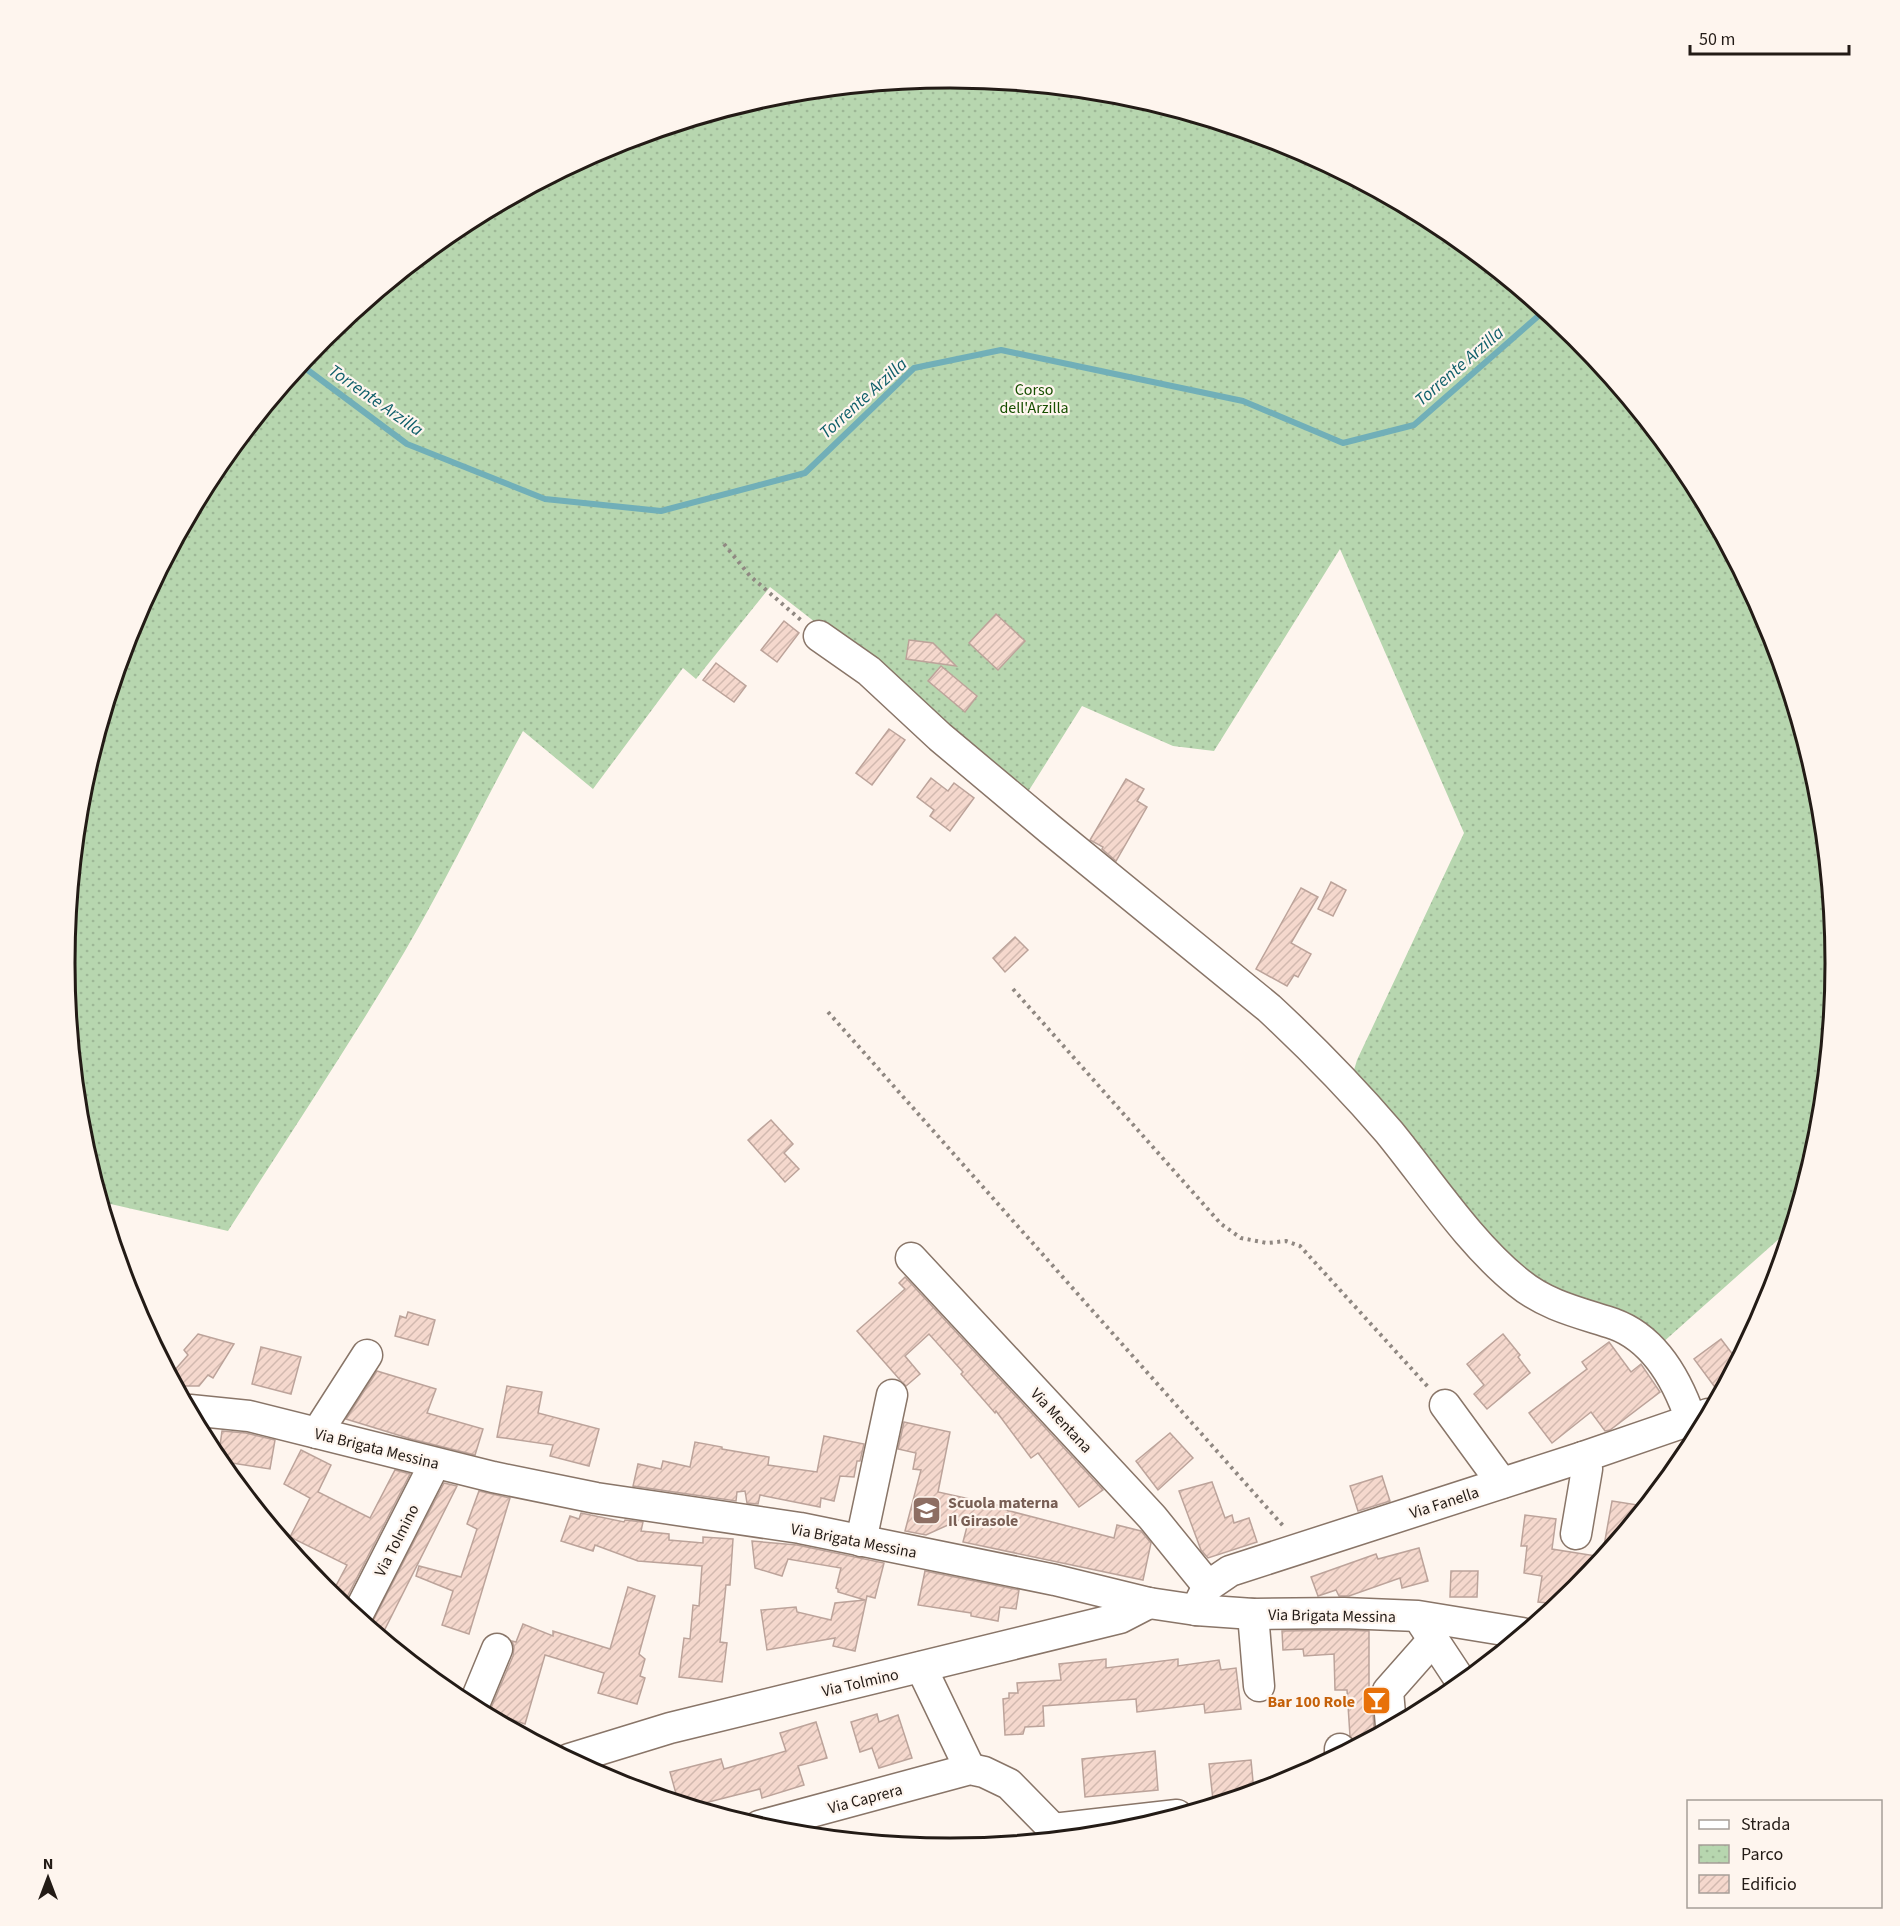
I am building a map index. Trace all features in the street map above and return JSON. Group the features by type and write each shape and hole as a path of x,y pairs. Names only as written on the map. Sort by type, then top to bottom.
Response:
{"street":[{"path":"819,636 869,671 940,736 1051,830 1269,1008 1303,1040 1387,1130 1494,1262 1503,1270 1545,1301 1617,1325 1643,1340 1671,1374 1682,1394 1699,1416"},
{"name":"Via Mentana","path":"911,1258 1152,1517 1202,1598"},
{"path":"317,1433 367,1354"},
{"path":"861,1541 892,1395"},
{"path":"1445,1405 1502,1483"},
{"name":"Via Brigata Messina","path":"199,1411 249,1416 435,1462 596,1498 800,1528 1055,1580 1149,1603 1202,1598 1253,1614 1344,1613 1425,1628 1513,1633"},
{"name":"Via Fanella","path":"1202,1598 1230,1571 1697,1418"},
{"path":"1576,1534 1587,1469 1582,1457"},
{"name":"Via Tolmino","path":"361,1610 435,1462"},
{"name":"Via Tolmino","path":"580,1756 670,1728 1120,1618 1149,1603"},
{"path":"1253,1614 1259,1686"},
{"path":"1390,1719 1388,1691 1425,1628 1457,1676"},
{"path":"476,1698 497,1649"},
{"path":"921,1667 970,1769 984,1772 1009,1784 1056,1832"},
{"name":"Via Caprera","path":"778,1821 970,1769"}],"path":[{"path":"724,544 750,576 819,636"},
{"path":"1013,989 1221,1224 1241,1238 1267,1243 1286,1241 1300,1246 1445,1405"},
{"path":"828,1012 1289,1532 1296,1550"}],"green space":[{"name":"Corso dell'Arzilla","path":"950,88 1007,90 1064,95 1176,118 1231,134 1337,178 1388,205 1436,235 1483,269 1569,344 1608,386 1678,477 1708,526 1735,576 1779,682 1808,792 1818,849 1823,906 1825,963 1823,1020 1818,1077 1808,1134 1781,1237 1661,1344 1539,1289 1351,1080 1357,1060 1464,833 1340,549 1214,751 1173,746 1082,706 1026,795 770,587 696,679 683,668 593,789 523,731 405,951 228,1231 109,1204 92,1134 82,1077 75,963 82,849 105,737 121,682 142,628 165,576 192,525 222,477 292,386 331,344 373,305 464,235 563,178 669,134 779,105 836,95"}],"building":[{"path":"996,614 1025,641 998,670 969,643"},
{"path":"784,621 799,633 777,662 761,650"},
{"path":"909,640 933,643 956,666 906,659"},
{"path":"716,663 746,686 734,702 703,680"},
{"path":"941,666 977,696 965,712 928,681"},
{"path":"889,729 905,740 872,785 856,773"},
{"path":"931,778 948,791 954,783 974,798 950,831 930,816 934,810 917,797"},
{"path":"1126,779 1144,789 1137,801 1147,807 1116,861 1102,849 1103,847 1090,840"},
{"path":"1331,882 1346,890 1333,916 1318,909"},
{"path":"1301,888 1318,897 1291,943 1311,954 1298,977 1294,975 1287,986 1256,969"},
{"path":"1015,937 1028,950 1005,972 993,958"},
{"path":"771,1120 793,1144 784,1153 799,1169 785,1182 748,1140"},
{"path":"905,1277 1103,1490 1079,1507 1038,1453 1031,1458 996,1411 995,1413 929,1334 905,1356 920,1374 906,1386 901,1381 857,1331 905,1289 899,1283"},
{"path":"408,1312 435,1320 428,1345 395,1336 400,1316 406,1318"},
{"path":"198,1334 234,1344 213,1378 208,1375 199,1386 184,1386 175,1369 188,1355 184,1350"},
{"path":"1503,1334 1520,1355 1518,1357 1530,1373 1487,1409 1474,1394 1484,1385 1467,1364"},
{"path":"1721,1339 1733,1354 1714,1386 1694,1359"},
{"path":"1609,1342 1631,1372 1641,1364 1660,1392 1610,1430 1605,1431 1591,1412 1552,1443 1529,1413 1587,1369 1582,1362"},
{"path":"261,1347 301,1357 291,1394 252,1384"},
{"path":"377,1371 436,1389 427,1413 483,1429 475,1455 346,1419"},
{"path":"507,1386 542,1392 538,1413 599,1429 589,1466 550,1456 553,1445 497,1437"},
{"path":"904,1422 950,1432 938,1492 1002,1506 1002,1509 1114,1538 1117,1525 1141,1531 1151,1543 1143,1580 963,1542 970,1515 926,1535 905,1531 921,1470 913,1469 916,1453 898,1449"},
{"path":"222,1431 246,1433 275,1440 270,1469 232,1463 220,1446"},
{"path":"1170,1433 1193,1458 1158,1490 1136,1461"},
{"path":"824,1436 864,1444 854,1477 840,1476 834,1501 821,1498 820,1507 760,1495 758,1504 747,1503 745,1491 737,1492 736,1501 633,1486 638,1464 661,1469 663,1461 690,1467 695,1442 769,1457 768,1465 817,1472"},
{"path":"301,1450 331,1465 318,1492 370,1518 395,1470 410,1474 347,1597 336,1586 347,1565 290,1537 310,1498 284,1484"},
{"path":"1382,1476 1390,1501 1358,1511 1350,1486"},
{"path":"1212,1482 1225,1518 1232,1515 1234,1523 1249,1518 1257,1542 1208,1558 1201,1550 1179,1491"},
{"path":"444,1483 457,1486 384,1630 373,1621"},
{"path":"479,1491 510,1498 469,1634 442,1625 453,1591 416,1576 419,1566 461,1577 477,1529 467,1524"},
{"path":"1612,1501 1637,1505 1608,1540 1604,1544"},
{"path":"581,1513 624,1522 625,1520 643,1522 641,1531 669,1534 669,1540 703,1543 703,1537 733,1539 730,1585 726,1585 720,1642 727,1643 722,1682 679,1677 684,1638 690,1639 693,1605 699,1606 702,1566 638,1561 595,1545 593,1551 561,1541 570,1516 579,1519"},
{"path":"1525,1515 1556,1519 1552,1549 1593,1556 1547,1603 1538,1602 1542,1576 1524,1573 1527,1546 1521,1546"},
{"path":"752,1541 797,1545 884,1563 875,1598 867,1596 855,1651 833,1646 835,1638 767,1650 761,1610 796,1607 797,1612 831,1620 835,1603 865,1600 838,1592 836,1588 841,1568 788,1559 782,1576 755,1568"},
{"path":"1419,1548 1428,1581 1402,1588 1400,1578 1349,1596 1339,1596 1336,1590 1318,1596 1311,1577 1376,1554 1378,1559"},
{"path":"925,1571 1019,1590 1016,1609 1000,1607 998,1621 971,1616 971,1613 918,1605"},
{"path":"1451,1571 1478,1571 1477,1597 1450,1597"},
{"path":"628,1587 655,1596 639,1654 645,1659 640,1676 645,1678 637,1704 598,1693 604,1673 545,1655 525,1724 510,1720 491,1708 513,1656 512,1641 516,1642 523,1624 553,1636 553,1631 610,1649"},
{"path":"1282,1631 1369,1631 1369,1689 1371,1689 1374,1728 1353,1740 1350,1736 1347,1690 1335,1690 1334,1654 1304,1656 1303,1649 1283,1650"},
{"path":"1106,1659 1106,1668 1178,1659 1178,1666 1219,1660 1221,1670 1236,1668 1241,1709 1205,1713 1204,1704 1137,1712 1136,1699 1043,1706 1044,1726 1025,1727 1023,1734 1005,1735 1003,1699 1009,1698 1009,1693 1018,1693 1017,1683 1061,1680 1059,1664"},
{"path":"877,1714 879,1722 898,1715 912,1758 879,1768 872,1748 860,1752 851,1722"},
{"path":"816,1722 827,1758 798,1766 804,1785 762,1798 760,1789 706,1803 676,1794 670,1772 721,1759 724,1769 786,1751 780,1733"},
{"path":"1155,1751 1158,1790 1085,1797 1082,1759"},
{"path":"1251,1760 1253,1783 1213,1797 1209,1764"}],"waterway":[{"name":"Torrente Arzilla","path":"307,370 407,444 545,499 661,511 805,473 914,368 1001,350 1243,401 1343,443 1414,425 1539,316"}],"place":[{"name":"Scuola materna Il Girasole","path":"927,1511"},
{"name":"Bar 100 Role","path":"1376,1701"}]}
